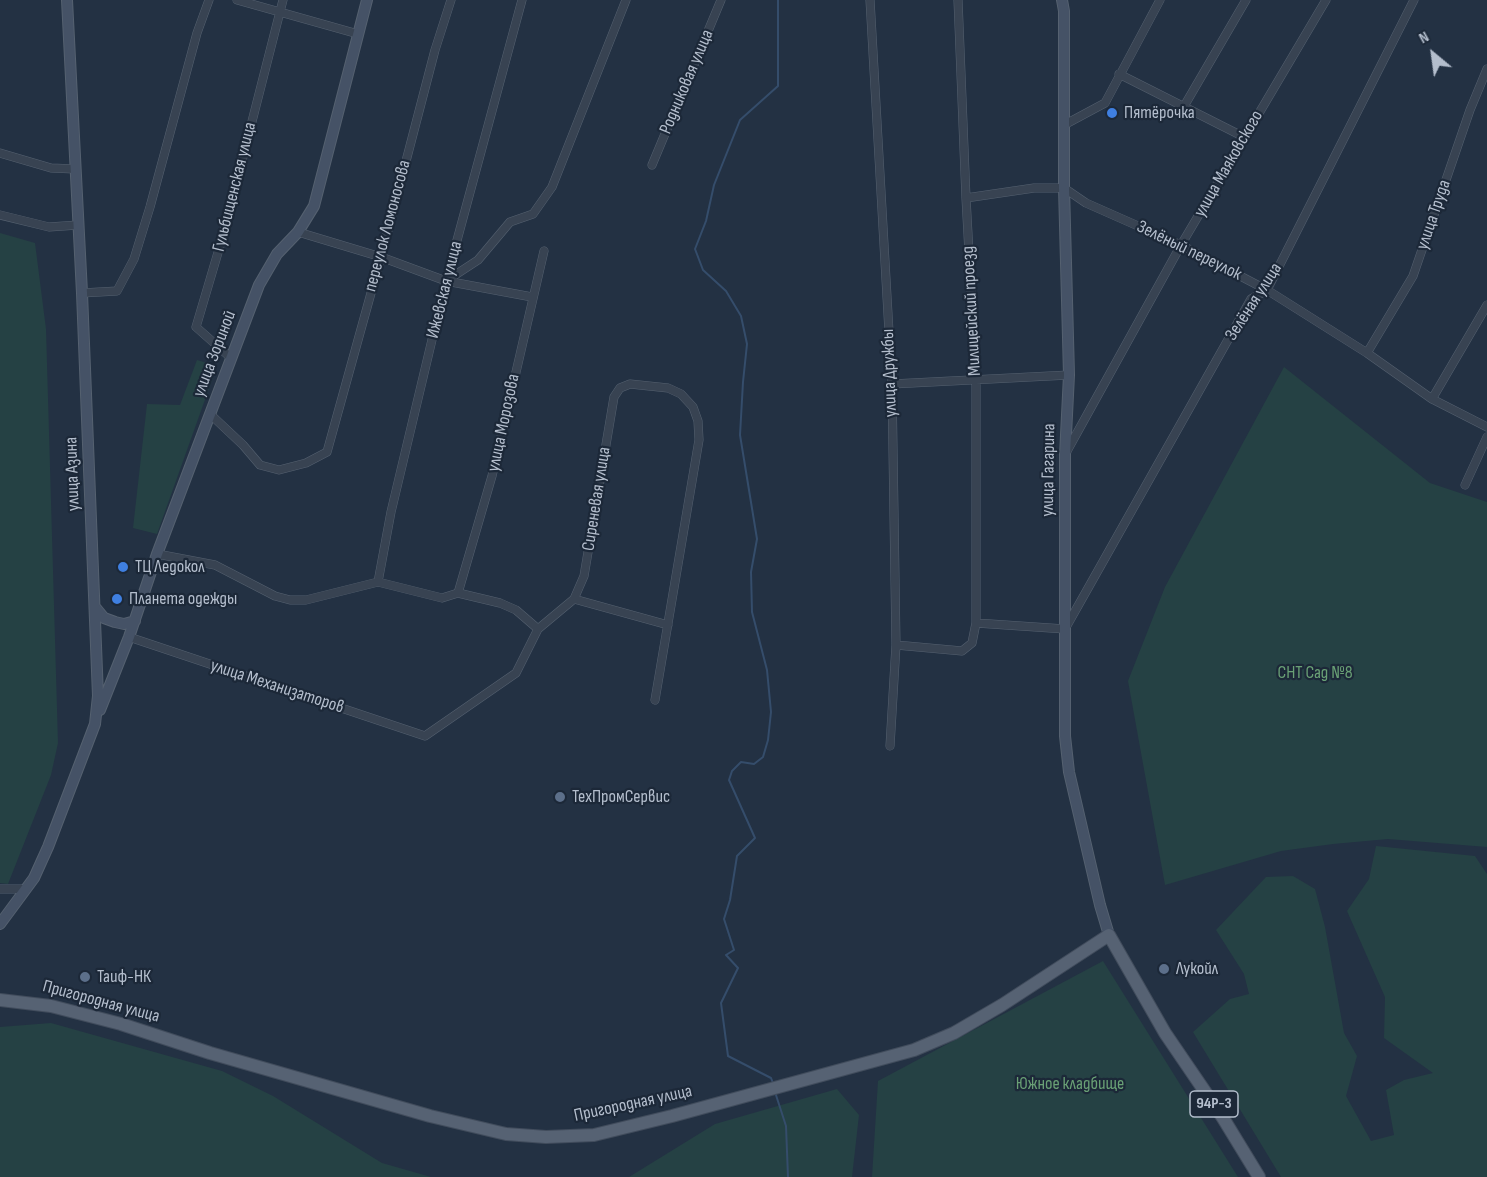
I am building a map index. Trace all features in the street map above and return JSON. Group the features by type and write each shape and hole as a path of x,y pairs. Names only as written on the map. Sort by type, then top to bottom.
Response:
{"main road":[{"name":"улица Азина","path":"0,924 34,878 48,847 95,724 98,696 82,293 67,0"},
{"name":"улица Зориной","path":"95,724 259,285 278,254 298,232 314,206 367,0"},
{"name":"улица Гагарина","path":"1062,0 1069,375 1065,455 1065,736 1069,772 1109,935"},
{"path":"95,608 104,618 115,622 124,624 135,621"},
{"name":"Пригородная улица","path":"0,1000 51,1006 122,1024 210,1053 430,1116 506,1134 546,1137 594,1135 914,1050 954,1033 1002,1005 1109,935"},
{"name":"94Р-3","path":"1109,935 1165,1033 1223,1118 1259,1177"}],"street":[{"path":"82,293 117,291 134,259 197,33 209,0"},
{"path":"237,0 279,14 358,34"},
{"name":"Гульбищенская улица","path":"231,358 195,327 222,239 283,0"},
{"name":"переулок Ломоносова","path":"210,414 243,445 260,465 279,470 306,463 327,452 435,50 451,0"},
{"name":"Ижевская улица","path":"378,582 391,512 446,281 522,0"},
{"path":"446,281 478,260 510,222 533,214 552,187 626,0"},
{"name":"Родниковая улица","path":"652,165 722,0"},
{"name":"улица Дружбы","path":"870,0 892,384 896,645 890,746"},
{"name":"Милицейский проезд","path":"958,0 976,380 976,623"},
{"path":"1064,125 1105,103 1160,0"},
{"path":"1184,108 1246,0"},
{"name":"улица Маяковского","path":"1065,455 1181,245 1326,0"},
{"name":"Зелёная улица","path":"1065,629 1251,300 1267,290 1414,0"},
{"name":"улица Труда","path":"1368,353 1413,276 1470,110 1487,69"},
{"path":"1119,74 1244,137"},
{"path":"0,153 51,168 75,169"},
{"path":"966,198 1034,188 1064,188"},
{"name":"Зелёный переулок","path":"1064,188 1086,203 1181,245 1267,290 1368,353 1432,399 1487,427"},
{"path":"0,215 49,227 78,225"},
{"path":"298,232 381,257 446,281 532,297"},
{"name":"улица Морозова","path":"458,593 492,476 544,251"},
{"path":"1432,399 1487,305"},
{"path":"892,384 1069,375"},
{"name":"Сиреневая улица","path":"574,599 584,576 614,397 620,388 630,384 668,388 681,394 693,407 698,422 699,440 668,625"},
{"path":"1465,485 1487,437"},
{"path":"157,554 215,565 275,596 290,600 306,600 378,582 442,598 458,593 500,603 516,610 538,629 574,599 668,625 655,700"},
{"path":"896,645 962,651 972,643 976,623 1065,629"},
{"name":"улица Механизаторов","path":"129,637 425,736 516,673 538,629"},
{"path":"0,890 26,889"}],"green space":[{"path":"0,233 35,243 46,329 58,743 51,775 8,884 0,883"},
{"path":"197,360 217,366 157,534 133,528 147,404 180,405"},
{"name":"СНТ Сад №8","path":"1284,367 1430,483 1487,502 1487,847 1388,839 1333,844 1281,851 1165,885 1128,681 1165,587"},
{"path":"1376,846 1475,856 1487,874 1487,1177 1281,1177 1193,1032 1230,999 1249,994 1244,974 1216,930 1266,877 1293,876 1315,889 1325,927 1344,1033 1357,1056 1346,1096 1371,1141 1394,1135 1386,1090 1404,1080 1433,1073 1384,1038 1385,997 1347,911 1369,879"},
{"name":"Южное кладбище","path":"1103,961 1238,1177 872,1177 878,1081"},
{"path":"51,1023 222,1071 273,1096 382,1163 431,1177 0,1177 0,1027"},
{"path":"837,1089 859,1115 852,1177 629,1177 715,1124"}],"waterway":[{"path":"773,1083 771,1078 728,1056 721,1003 738,968 726,955 734,950 724,919 730,900 737,856 755,838 729,780 732,771 741,762 754,764 763,757 768,740 771,712 767,670 752,612 751,572 757,539 740,435 747,344 741,316 726,291 703,270 695,249 706,221 714,185 740,120 778,86 778,0"},
{"path":"775,1092 786,1126 788,1177"}],"place":[{"name":"Пятёрочка","path":"1112,113"},
{"name":"ТЦ Ледокол","path":"123,567"},
{"name":"Планета одежды","path":"117,599"},
{"name":"ТехПромСервис","path":"560,797"},
{"name":"Лукойл","path":"1164,969"},
{"name":"Таиф-НК","path":"85,977"}]}
